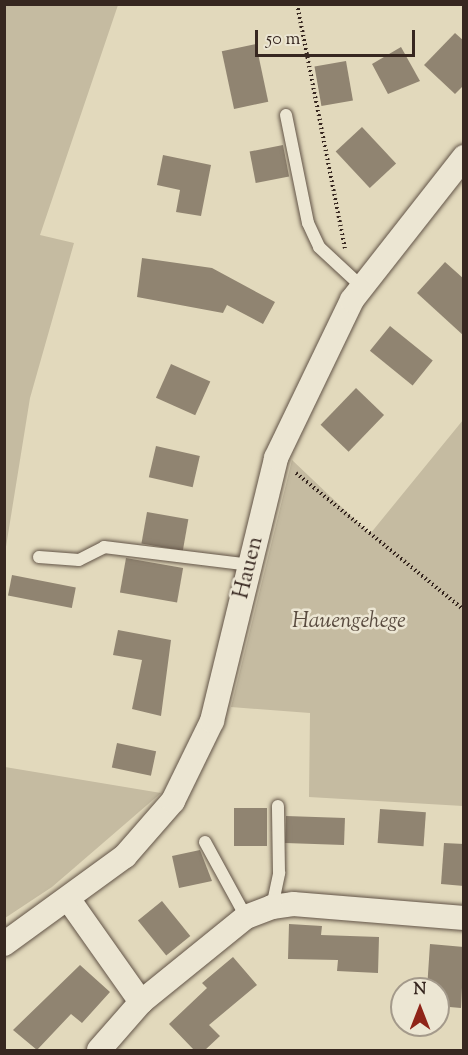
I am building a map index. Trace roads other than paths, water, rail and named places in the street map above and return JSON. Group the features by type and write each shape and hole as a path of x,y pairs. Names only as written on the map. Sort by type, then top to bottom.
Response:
{"street":[{"name":"Hauen","path":"4,944 69,900 151,830 194,764 212,721 276,458 362,287 464,157"},
{"path":"69,900 141,1002"},
{"path":"99,1050 141,1002 246,917 272,907 293,904 464,918"}],"lane":[{"path":"286,116 308,223 320,247 362,287"},
{"path":"39,558 79,560 104,547 250,565"},
{"path":"272,907 279,873 278,806"},
{"path":"205,842 246,917"}],"park label":[{"name":"Hauengehege","path":"349,623"}]}
